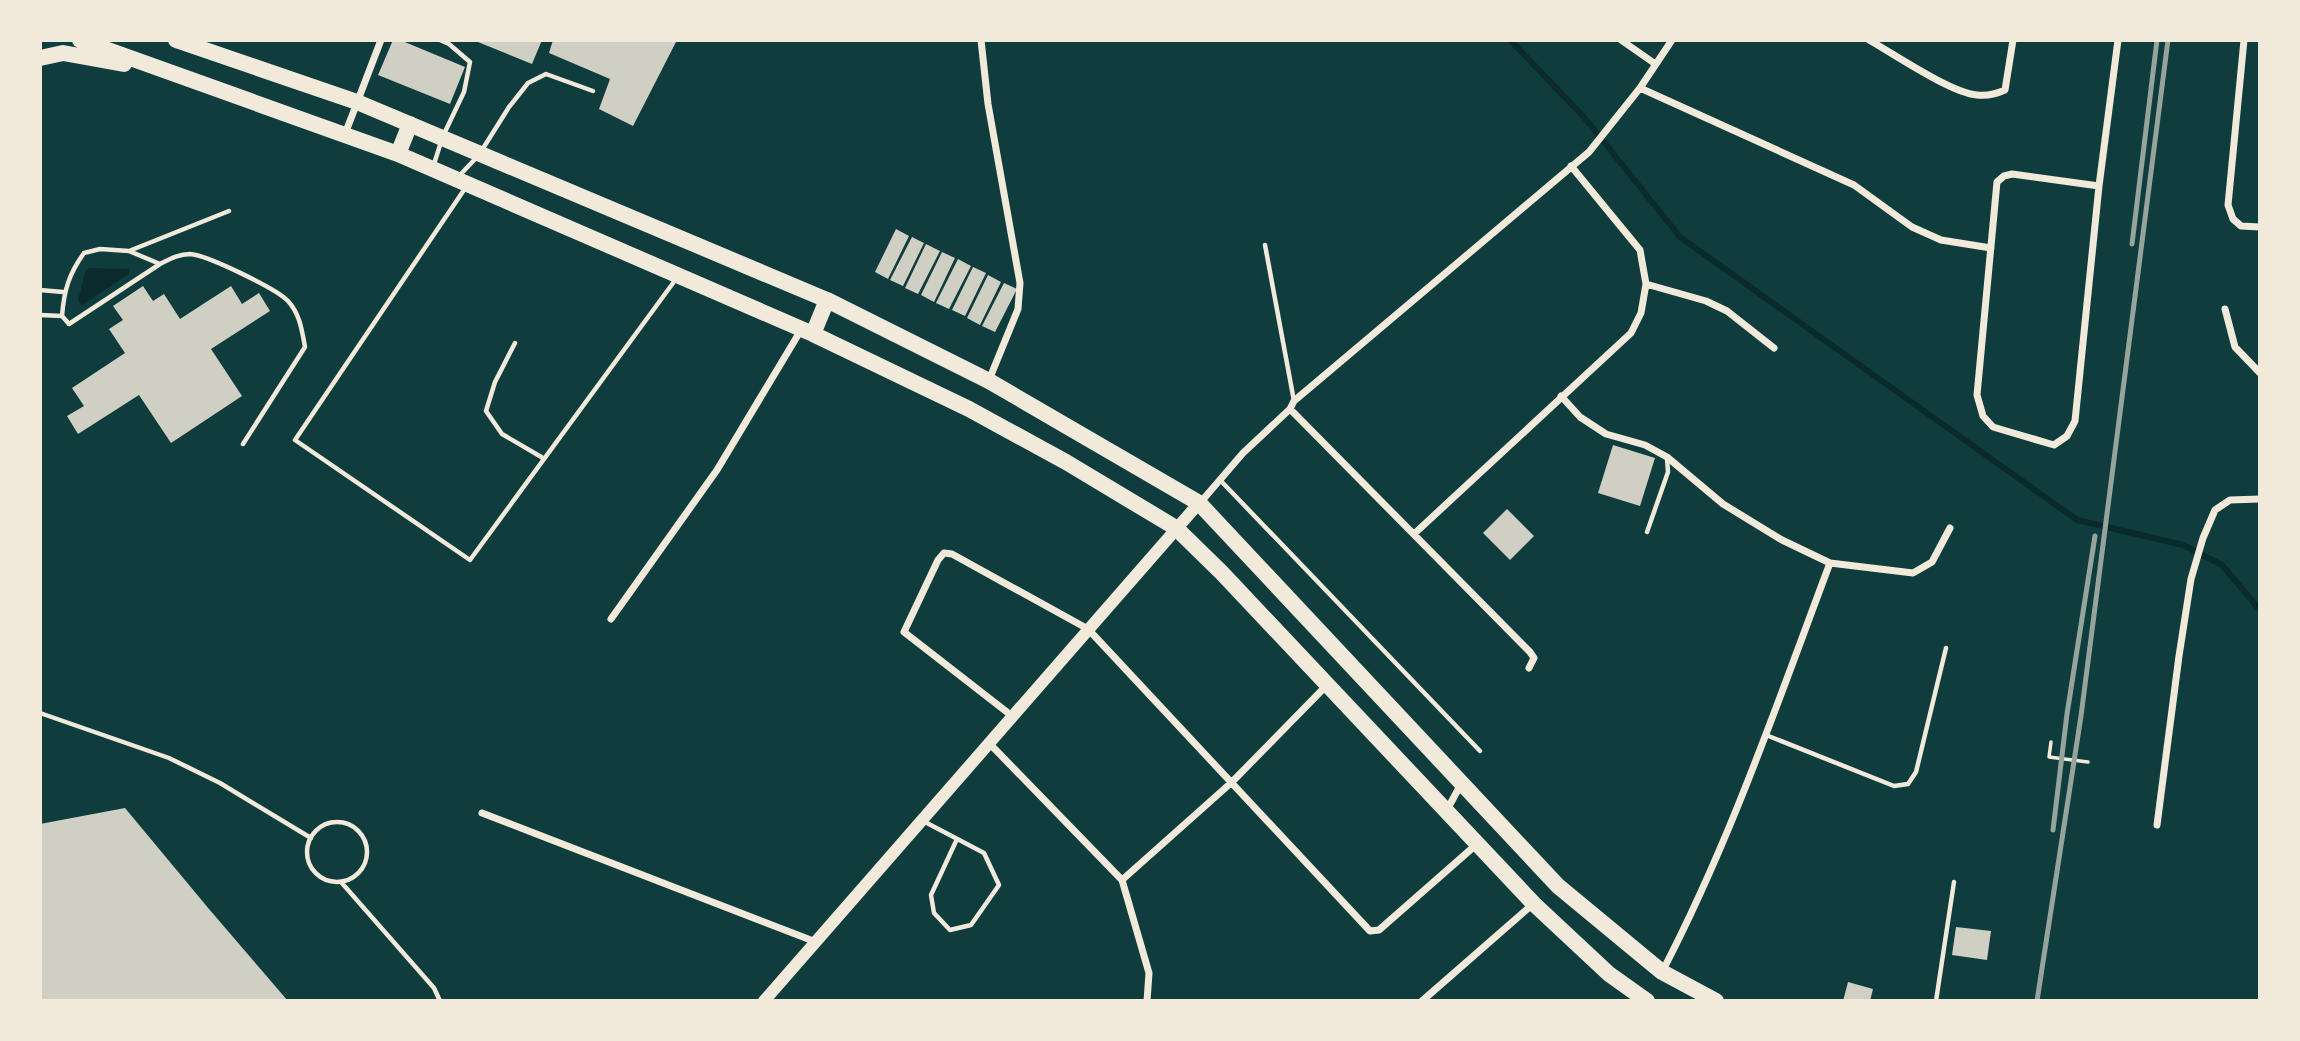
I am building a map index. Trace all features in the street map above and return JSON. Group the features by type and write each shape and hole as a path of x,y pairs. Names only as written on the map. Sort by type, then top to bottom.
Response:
{"main road":[{"path":"80,40 398,154 807,331 969,409 1066,461 1176,528 1222,573 1534,904 1636,998"},
{"path":"176,40 357,102 827,300 989,381 1199,503 1559,886 1662,972 1716,1001"},
{"path":"40,58 63,53 166,72"},
{"path":"398,154 410,124"},
{"path":"807,331 827,300"},
{"path":"1344,702 1365,681"}],"street":[{"path":"345,134 381,40"},
{"path":"981,40 988,104 1020,283 1018,309 989,381"},
{"path":"1621,40 1654,64"},
{"path":"764,1001 1243,453 1292,405 1589,152 1640,88 1672,40"},
{"path":"1869,40 1956,89 1977,95 1997,94 2004,90 2013,40"},
{"path":"2099,186 2012,174 1997,182 1977,395 1983,416 1993,427 2054,445 2067,436 2075,421 2099,186 2118,40"},
{"path":"2244,40 2228,205 2233,219 2241,226 2260,227"},
{"path":"1640,88 1854,185 1912,227 1941,240 1991,248"},
{"path":"1414,534 1631,333 1641,313 1646,284 1640,250 1572,166"},
{"path":"1646,284 1706,301 1727,311 1774,348"},
{"path":"2225,310 2235,347 2260,373"},
{"path":"611,619 718,470 807,331"},
{"path":"1562,396 1580,417 1606,434 1645,445 1667,457 1723,504 1782,540 1830,563 1913,573 1932,562 1950,528"},
{"path":"1292,405 1530,652 1534,658 1529,668"},
{"path":"2157,825 2191,579 2203,538 2215,510 2230,500 2260,499"},
{"path":"1012,716 904,632 944,553 952,554 1088,629 1370,931 1375,932 1382,927 1477,844"},
{"path":"1662,972 1694,911 1766,735 1830,563"},
{"path":"1122,880 1232,782 1327,685"},
{"path":"988,743 1122,880 1149,973 1147,1001"},
{"path":"1447,810 1462,783"},
{"path":"482,813 817,942"},
{"path":"1422,1001 1534,904"}],"lane":[{"path":"432,169 442,137 464,92 470,62 440,40"},
{"path":"593,90 546,74 528,83 509,107 295,440 470,560 679,275"},
{"path":"129,251 229,211"},
{"path":"1265,245 1292,405"},
{"path":"62,316 64,292 75,265 84,253 100,249 129,251 160,264"},
{"path":"40,314 62,316 69,324 160,264 177,256 192,254 208,258 278,292 290,303 301,322 305,347 243,444"},
{"path":"40,290 64,292"},
{"path":"515,343 495,382 486,411 502,433 543,458"},
{"path":"1647,532 1668,472 1667,457"},
{"path":"1219,480 1480,751"},
{"path":"1766,735 1894,786 1908,784 1916,772 1946,648"},
{"path":"40,713 169,758 220,783 311,838"},
{"path":"921,820 984,853 999,885 971,925 950,930 934,913 931,895 957,839"},
{"path":"333,822 343,823 359,832 365,840 367,858 358,875 341,882 332,882 315,873 307,856 311,838 324,825 333,822"},
{"path":"341,882 434,988 440,1001"},
{"path":"1936,1001 1954,882"}],"path":[{"path":"2051,742 2049,757 2088,762"}],"water":[{"path":"89,268 129,269 129,274 82,305 78,301 85,272"}],"building":[{"path":"393,40 400,40 465,67 450,104 378,75"},
{"path":"473,40 542,40 532,64"},
{"path":"553,40 677,40 633,126 599,109 610,79 549,53"},
{"path":"896,229 909,236 888,279 875,272"},
{"path":"912,237 924,243 903,286 890,280"},
{"path":"926,244 940,251 918,294 905,288"},
{"path":"942,252 955,258 934,302 921,295"},
{"path":"958,259 971,266 949,309 936,303"},
{"path":"973,267 986,273 965,316 952,310"},
{"path":"988,275 1001,282 980,325 967,318"},
{"path":"1004,283 1017,289 995,332 982,326"},
{"path":"143,286 153,301 164,294 180,319 231,286 242,304 259,293 270,311 211,349 242,396 171,443 139,395 78,434 67,416 84,406 72,388 125,353 109,329 123,320 113,306"},
{"path":"1613,445 1655,458 1640,506 1598,493"},
{"path":"1507,509 1534,536 1510,560 1483,533"},
{"path":"125,808 288,1001 40,1001 40,824"},
{"path":"1956,927 1991,931 1987,960 1952,955"},
{"path":"1848,982 1873,989 1870,1001 1843,1001"}],"waterway":[{"path":"1510,40 1584,117 1680,237 2077,520 2183,545 2222,565 2260,610"}],"railway":[{"path":"2132,244 2157,40"},
{"path":"2037,1001 2081,716 2168,40"},
{"path":"2053,830 2067,714 2095,536"}]}
